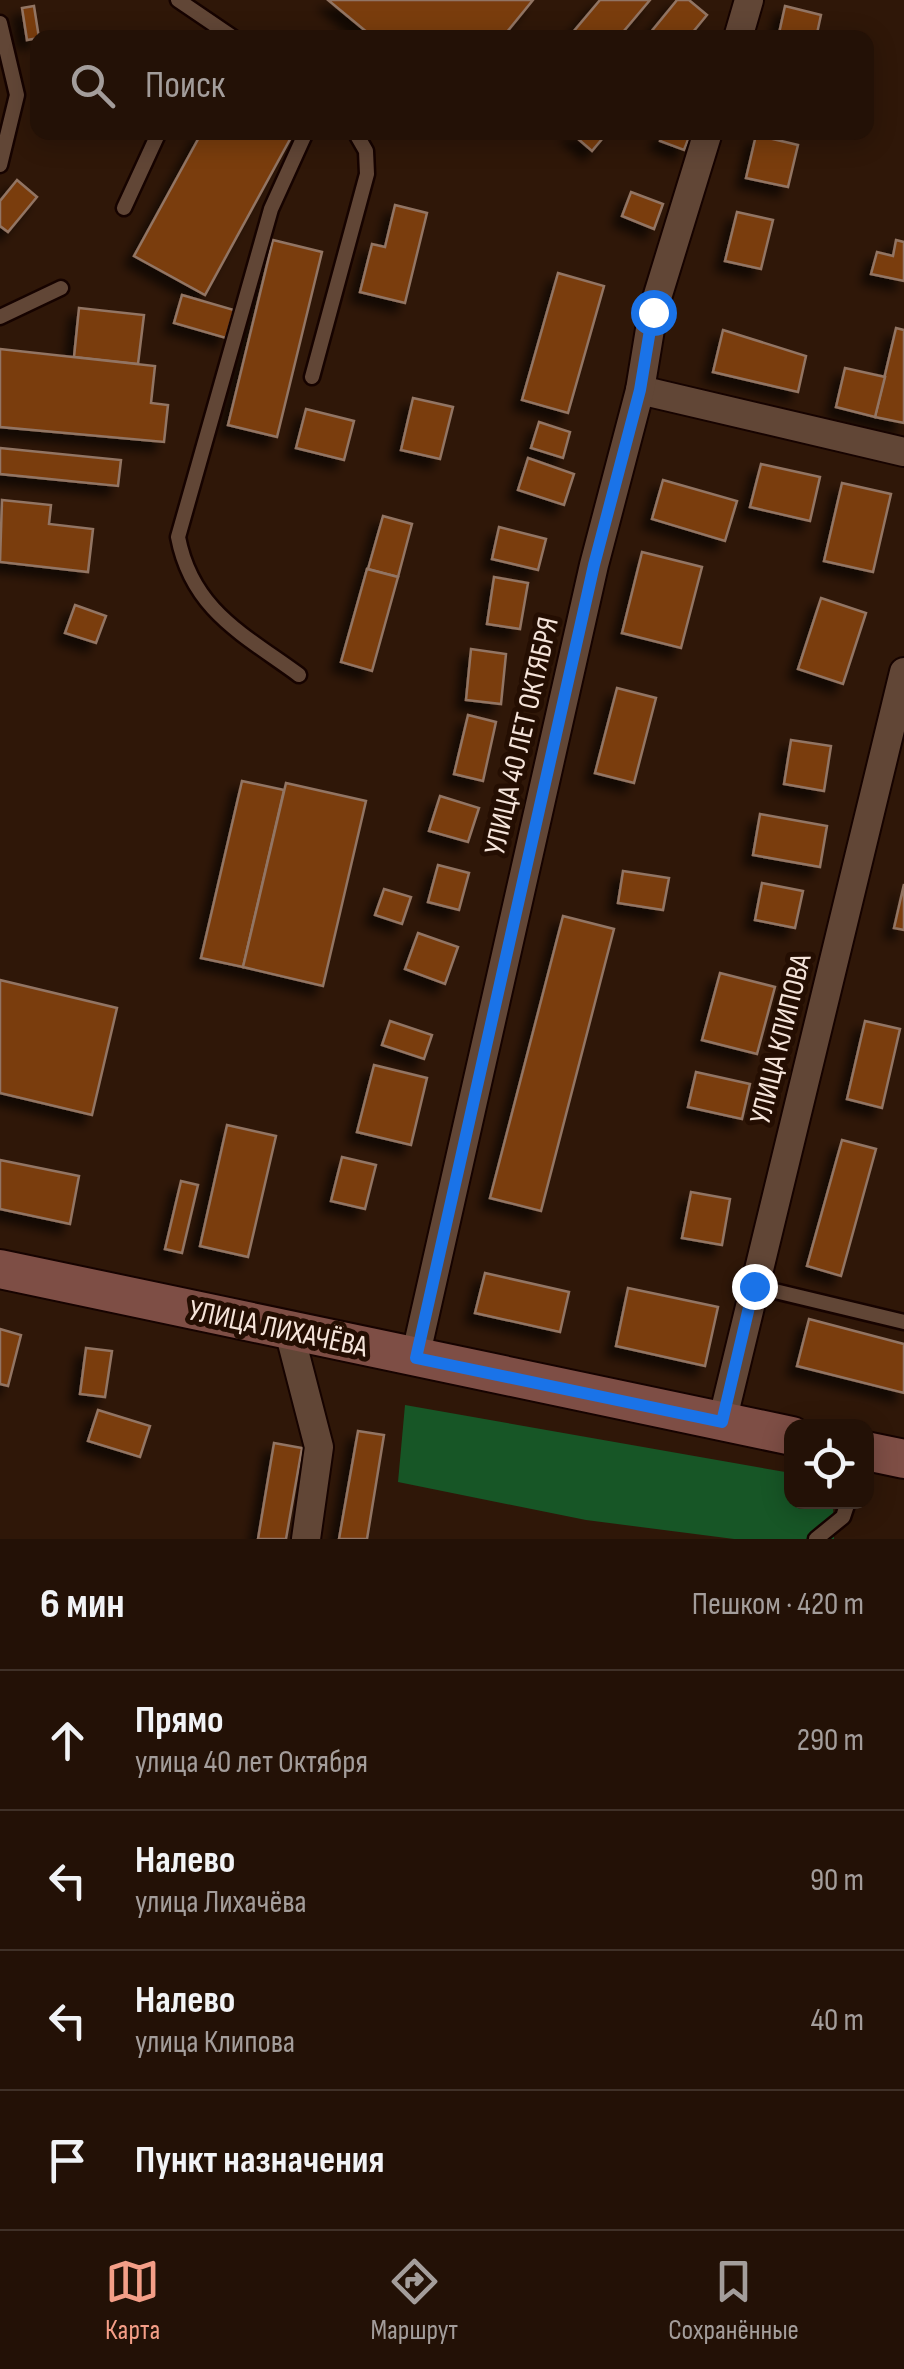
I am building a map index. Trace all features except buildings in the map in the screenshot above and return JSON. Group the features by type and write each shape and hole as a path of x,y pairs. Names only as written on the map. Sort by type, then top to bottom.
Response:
{"street":[{"path":"741,30 750,0"},
{"name":"УЛИЦА 40 ЛЕТ ОКТЯБРЯ","path":"416,1358 594,565 640,390 653,312 706,140"},
{"path":"640,390 904,452"},
{"name":"УЛИЦА КЛИПОВА","path":"722,1422 904,672"},
{"name":"УЛИЦА ЛИХАЧЁВА","path":"0,1270 784,1434"},
{"path":"289,1331 319,1447 306,1539"},
{"path":"874,1453 904,1459"}],"lane":[{"path":"178,0 222,30"},
{"path":"0,22 18,96 0,164"},
{"path":"208,30 211,22"},
{"path":"124,208 156,140"},
{"path":"299,675 211,611 184,570 178,537 271,209 302,140"},
{"path":"312,377 367,174 366,151 359,140"},
{"path":"0,318 62,288"},
{"path":"754,1286 904,1322"},
{"path":"816,1539 843,1517 846,1509"}],"green space":[{"path":"405,1405 784,1472 784,1509 833,1509 834,1539 734,1539 586,1520 398,1482"}],"route":[{"path":"653,312 640,390 594,565 416,1358 722,1422 754,1286"}]}
